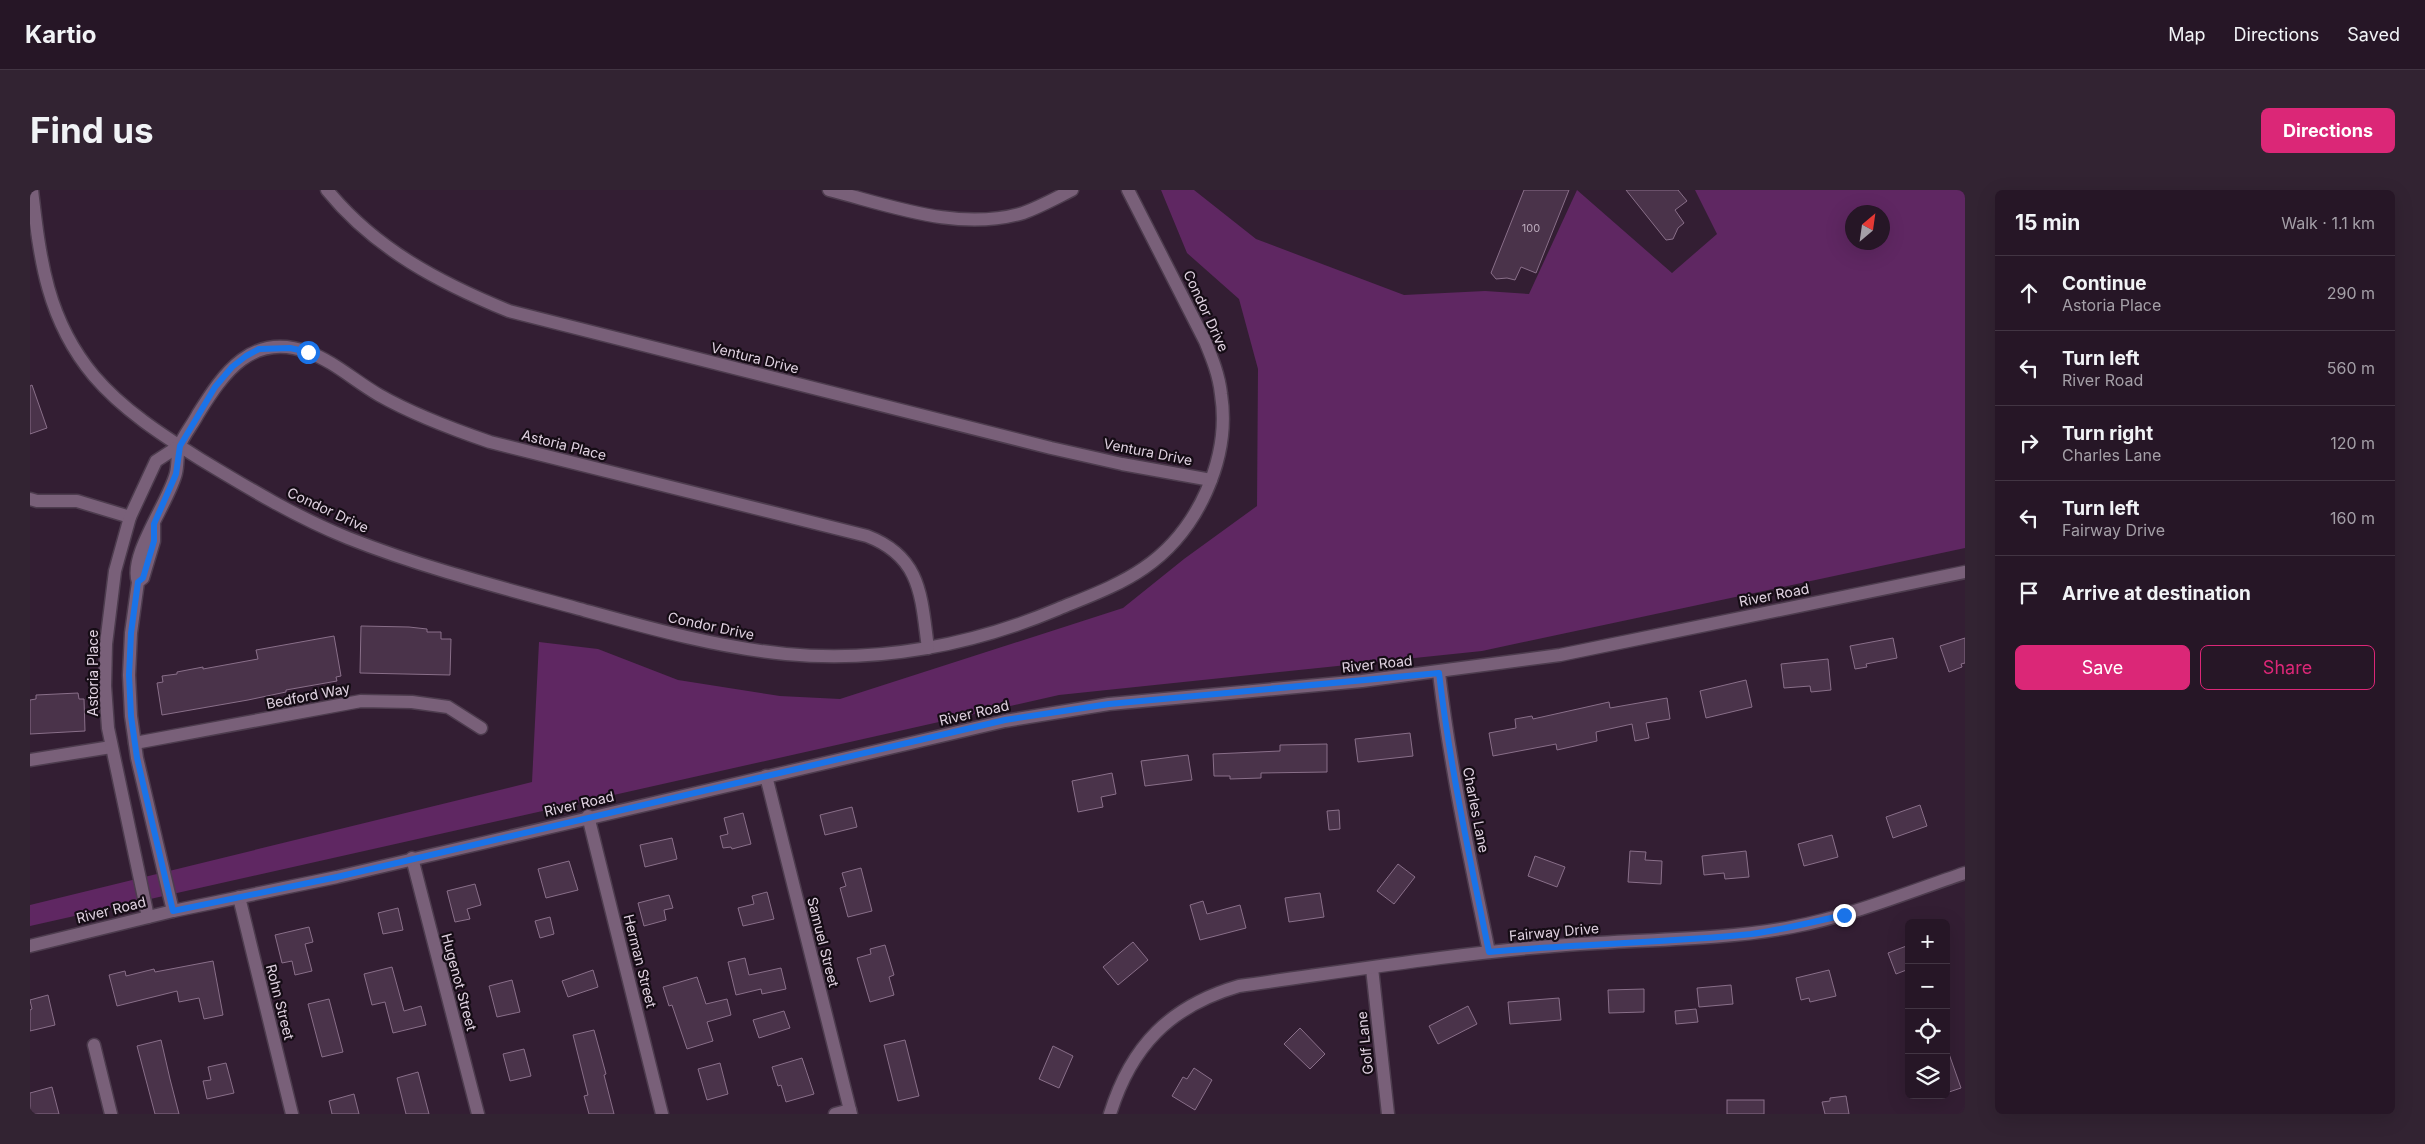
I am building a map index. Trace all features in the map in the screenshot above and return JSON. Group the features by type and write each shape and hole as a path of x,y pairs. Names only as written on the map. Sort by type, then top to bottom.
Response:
{"street":[{"name":"Condor Drive","path":"32,190 41,263 48,293 60,322 75,350 93,376 139,418 248,488 298,515 345,537 414,561 690,639 747,650 826,656 900,653 1006,630 1127,578 1154,560 1174,542 1192,516 1211,480 1219,455 1222,434 1222,397 1214,362 1193,315 1128,190"},
{"name":"Ventura Drive","path":"327,190 354,219 401,257 453,288 508,311 1051,448 1122,464 1211,480"},
{"path":"829,190 946,219 970,221 994,220 1024,212 1072,190"},
{"name":"Astoria Place","path":"173,911 135,743 129,675 131,633 138,582 143,578 154,541 154,524 176,474 180,446 215,387 246,356 259,349 290,348 308,352 400,406 436,423 490,442 857,533 880,541 891,548 903,560 915,576 920,591 928,648"},
{"name":"Astoria Place","path":"148,917 111,747 105,686 106,644 116,571 130,517 156,461 180,446"},
{"path":"30,498 37,501 77,501 130,517"},
{"name":"River Road","path":"30,946 173,911 412,858 1005,720 1109,704 1439,673 1560,656 1965,572"},
{"name":"Charles Lane","path":"1439,673 1446,732 1489,952"},
{"name":"Bedford Way","path":"135,743 361,701 412,702 448,707 482,728"},
{"path":"30,760 111,747"},
{"name":"Samuel Street","path":"766,776 850,1112"},
{"name":"Herman Street","path":"588,816 662,1114"},
{"name":"Hugenot Street","path":"412,858 478,1114"},
{"name":"Fairway Drive","path":"1110,1114 1122,1081 1143,1045 1160,1028 1200,1000 1239,986 1489,952 1566,944 1710,937 1793,927 1844,915 1965,872"},
{"name":"Rohn Street","path":"240,897 292,1114"},
{"name":"Golf Lane","path":"1372,968 1388,1114"},
{"path":"94,1045 111,1114"},
{"path":"835,1114 850,1112"}],"shaded area":[{"path":"1161,190 1194,190 1256,239 1404,295 1485,291 1529,294 1577,190 1672,273 1717,234 1695,190 1965,190 1965,548 1482,651 1059,695 30,926 30,905 532,782 539,642 598,649 678,680 780,696 840,699 1123,608 1184,559 1257,506 1258,369 1239,299 1187,253"}],"building":[{"path":"1524,190 1569,190 1536,273 1521,267 1515,280 1507,278 1496,279 1491,273"},
{"path":"1626,190 1678,190 1687,201 1675,210 1684,223 1678,228 1673,239 1666,240"},
{"path":"32,385 47,428 30,434 30,386"},
{"path":"361,626 409,627 427,629 427,632 441,632 441,639 451,639 450,675 360,673"},
{"path":"334,636 341,676 336,677 337,681 286,690 286,692 248,700 162,715 157,683 163,682 162,676 203,667 203,669 258,659 256,650"},
{"path":"1893,638 1897,658 1866,664 1867,667 1855,669 1850,646"},
{"path":"1965,638 1965,663 1961,664 1962,667 1949,672 1940,646"},
{"path":"1828,659 1831,690 1811,692 1810,686 1784,688 1781,664"},
{"path":"1746,680 1752,707 1706,718 1700,691"},
{"path":"78,693 79,699 84,699 85,731 30,734 30,700 36,699 36,695"},
{"path":"1667,698 1670,719 1646,723 1649,738 1635,741 1632,724 1596,732 1597,741 1557,750 1556,744 1493,756 1489,733 1516,728 1515,719 1532,716 1533,719 1609,702 1610,708"},
{"path":"1410,733 1413,756 1358,762 1355,739"},
{"path":"1327,744 1327,772 1261,773 1261,778 1230,779 1230,776 1214,776 1213,754 1280,751 1280,745"},
{"path":"1188,755 1192,780 1145,786 1141,761"},
{"path":"1112,773 1116,794 1101,797 1103,807 1078,812 1072,781"},
{"path":"1920,805 1927,826 1893,838 1886,817"},
{"path":"852,807 857,827 825,835 820,815"},
{"path":"1339,810 1340,829 1329,830 1327,811"},
{"path":"743,813 751,844 732,849 731,847 723,848 720,836 728,834 724,818"},
{"path":"1832,835 1838,857 1804,866 1798,844"},
{"path":"672,838 677,859 645,867 640,845"},
{"path":"1630,851 1646,852 1645,860 1662,861 1661,884 1628,882"},
{"path":"1746,851 1749,877 1725,879 1724,873 1704,875 1702,856"},
{"path":"1535,856 1565,867 1557,887 1528,876"},
{"path":"569,861 578,890 546,898 538,869"},
{"path":"1398,864 1415,877 1394,904 1377,891"},
{"path":"861,868 872,911 848,917 840,888 846,886 842,873"},
{"path":"475,884 481,905 467,909 470,919 455,922 447,891"},
{"path":"767,892 774,919 743,926 738,908 754,904 752,896"},
{"path":"1320,893 1324,917 1289,922 1285,898"},
{"path":"669,895 673,908 664,910 666,920 644,926 638,903"},
{"path":"1203,901 1207,914 1240,905 1246,928 1200,940 1190,905"},
{"path":"398,908 403,930 383,934 378,913"},
{"path":"550,917 554,934 540,938 535,921"},
{"path":"309,927 313,942 305,944 312,971 295,975 292,961 282,963 275,935"},
{"path":"1133,942 1148,960 1118,985 1103,967"},
{"path":"885,945 894,975 889,977 894,995 870,1002 857,958 871,954 870,949"},
{"path":"1905,947 1905,971 1896,974 1888,953"},
{"path":"745,958 749,975 781,968 786,989 762,994 761,989 736,995 728,962"},
{"path":"213,961 223,1015 204,1019 199,998 179,1002 177,991 117,1006 109,975 125,971 126,976 154,969 155,972"},
{"path":"392,967 404,1011 421,1006 426,1025 393,1033 385,1002 372,1005 364,974"},
{"path":"593,970 598,987 568,997 562,981"},
{"path":"1829,970 1836,996 1810,1002 1809,998 1801,1000 1796,978"},
{"path":"697,977 706,1004 727,999 731,1015 707,1022 713,1041 687,1049 672,1005 669,1006 663,987"},
{"path":"512,980 520,1012 497,1017 489,986"},
{"path":"1731,985 1733,1004 1699,1007 1697,988"},
{"path":"1644,989 1644,1012 1609,1013 1608,990"},
{"path":"48,995 55,1025 30,1031 30,1010 32,1009 30,1000"},
{"path":"1559,998 1561,1020 1510,1024 1508,1002"},
{"path":"329,999 343,1052 322,1057 308,1004"},
{"path":"1468,1006 1477,1024 1438,1044 1429,1026"},
{"path":"1696,1009 1698,1022 1676,1024 1675,1011"},
{"path":"784,1011 790,1028 759,1038 753,1020"},
{"path":"1300,1028 1325,1054 1310,1069 1284,1044"},
{"path":"594,1030 614,1114 589,1114 584,1096 588,1095 573,1035"},
{"path":"161,1040 179,1114 155,1114 137,1046"},
{"path":"905,1040 919,1096 898,1101 884,1045"},
{"path":"1053,1046 1073,1056 1059,1088 1039,1079"},
{"path":"524,1049 531,1076 510,1081 503,1054"},
{"path":"1950,1057 1961,1088 1950,1092"},
{"path":"802,1058 814,1094 786,1102 781,1085 778,1086 772,1067"},
{"path":"226,1063 234,1093 207,1099 203,1081 211,1080 208,1067"},
{"path":"720,1063 728,1094 707,1100 698,1069"},
{"path":"1194,1068 1212,1080 1195,1110 1172,1096 1183,1077 1187,1079"},
{"path":"418,1072 429,1114 406,1114 397,1078"},
{"path":"52,1087 59,1114 30,1114 30,1093"},
{"path":"354,1094 359,1114 332,1114 329,1101"},
{"path":"1846,1096 1849,1114 1825,1114 1822,1102 1830,1101 1830,1098"},
{"path":"1727,1100 1764,1100 1764,1114 1727,1114"}],"route":[{"path":"308,352 290,348 259,349 232,367 215,387 180,446 176,474 154,524 154,541 143,578 138,582 131,633 129,675 131,716 137,758 173,911 337,877 588,816 1005,720 1109,704 1439,673 1446,732 1463,827 1489,952 1566,944 1752,934 1844,915"}]}
